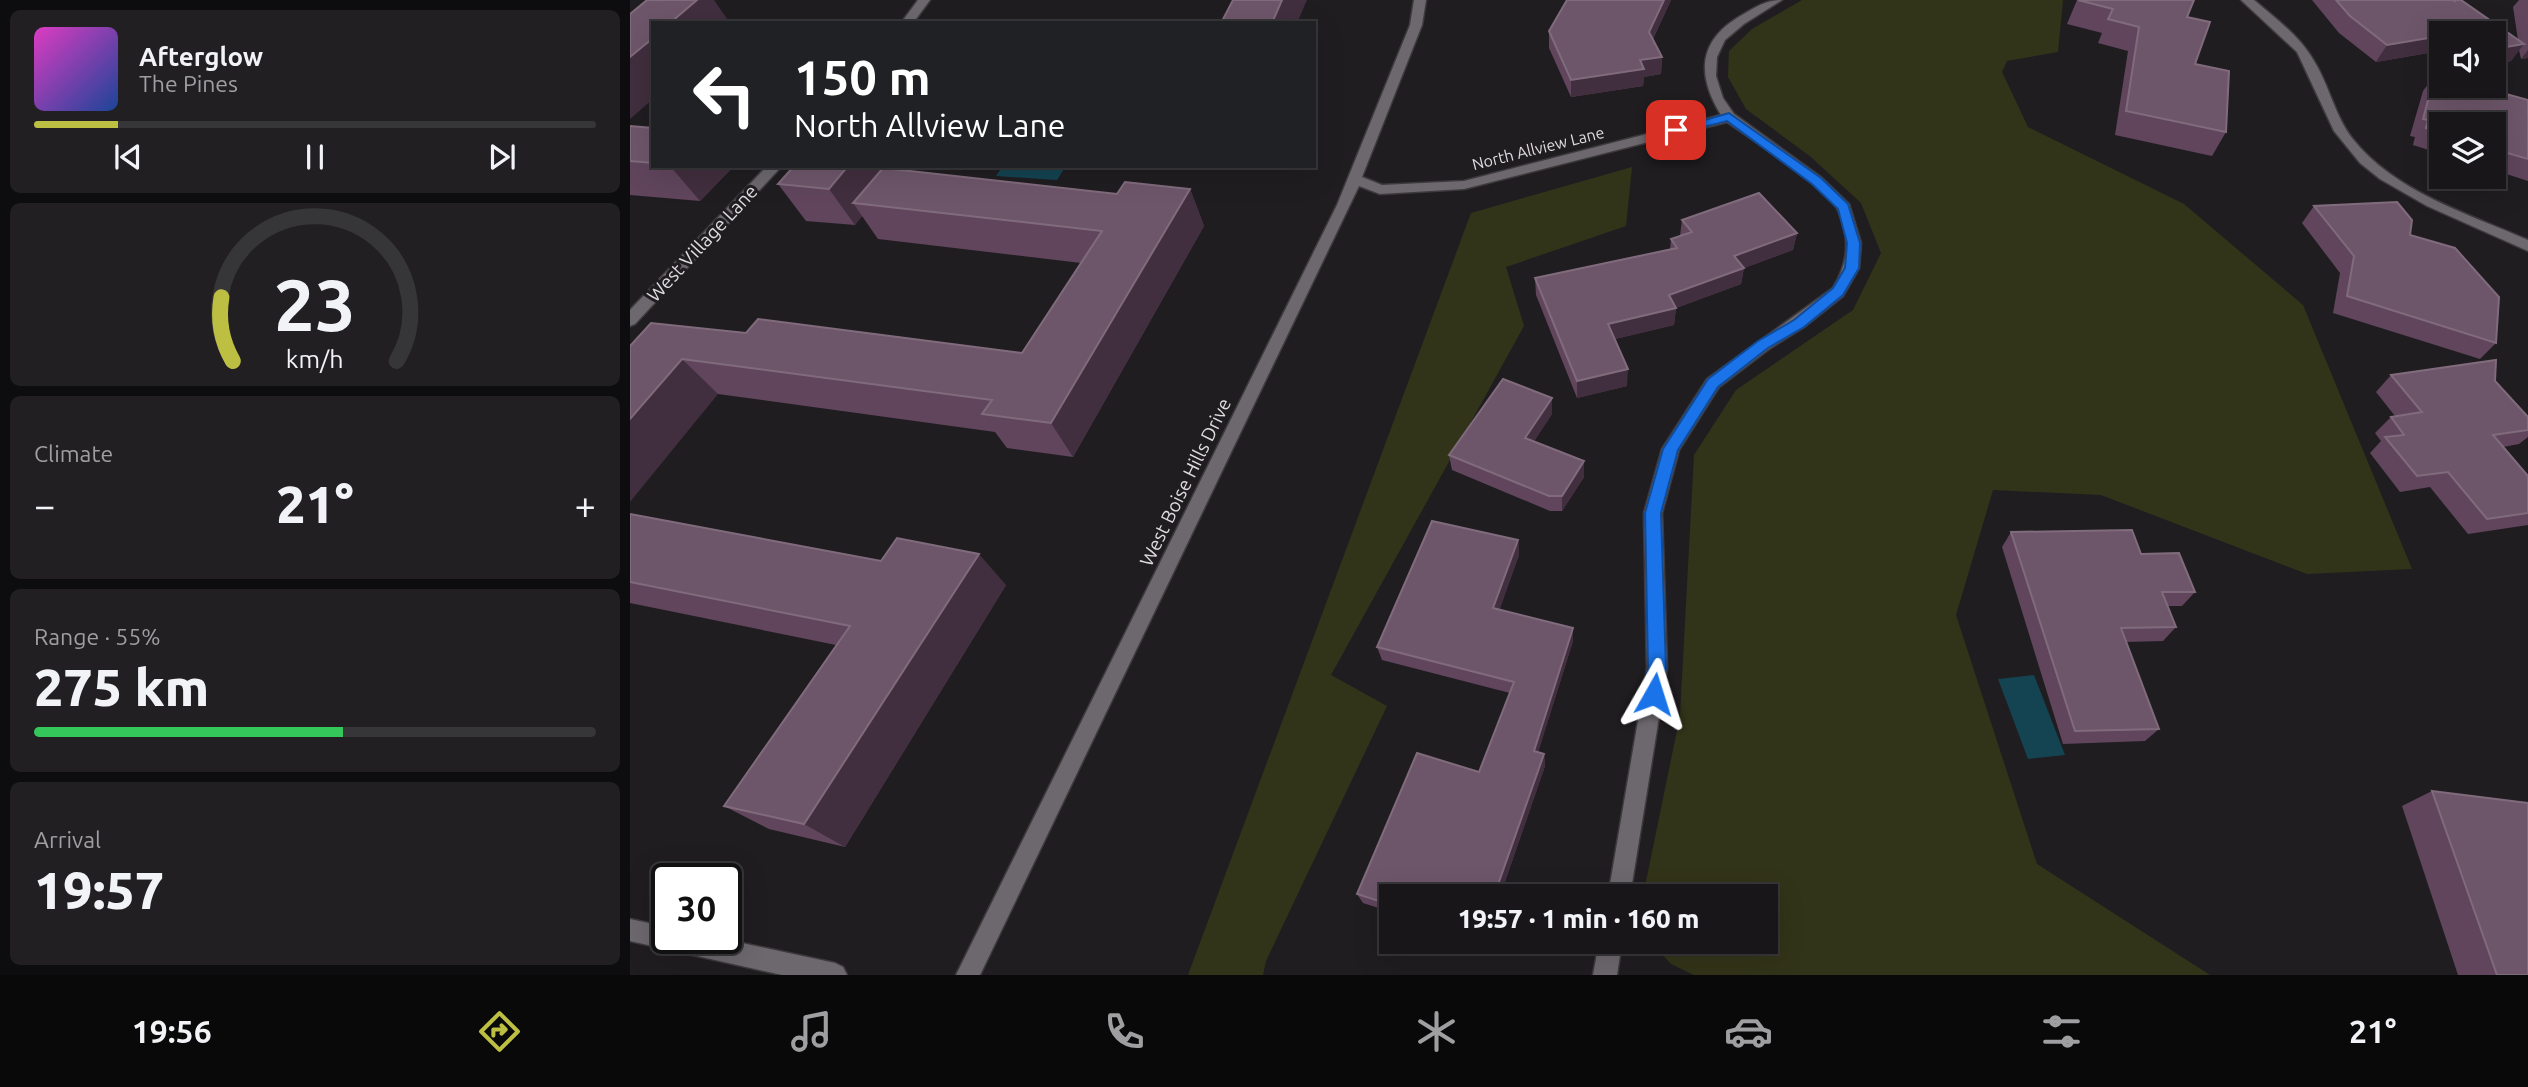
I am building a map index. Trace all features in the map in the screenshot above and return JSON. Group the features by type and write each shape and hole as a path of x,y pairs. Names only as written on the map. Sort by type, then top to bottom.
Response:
{"street":[{"path":"908,21 924,0"},
{"name":"West Boise Hills Drive","path":"968,975 1355,179 1416,25 1420,0"},
{"path":"1621,884 1657,668 1653,513 1671,449 1713,383 1763,345 1799,323 1838,292 1852,268 1854,243 1844,207 1817,181 1729,117 1717,98 1710,76 1711,57 1720,38 1740,21 1776,0"},
{"path":"2247,0 2302,50 2330,113 2349,144 2381,172 2433,202 2528,246"},
{"name":"North Allview Lane","path":"1355,179 1380,190 1464,185 1729,117"},
{"name":"West Village Lane","path":"630,320 773,168"},
{"path":"630,930 835,975"},
{"path":"1605,975 1609,954"}],"green space":[{"path":"1802,0 2063,0 2058,52 2007,61 2002,72 2028,127 2184,204 2303,305 2412,569 2307,574 2101,495 1993,490 1956,615 2037,864 2210,975 1694,975 1671,964 1662,954 1778,954 1778,884 1645,884 1680,716 1694,455 1736,390 1853,310 1881,253 1861,203 1811,157 1746,109 1728,77 1729,51 1752,29"},
{"path":"1632,167 1626,226 1506,267 1524,326 1331,675 1387,706 1266,961 1263,975 1188,975 1471,213"}],"water":[{"path":"1002,168 1065,168 1057,180 996,176"},
{"path":"2034,675 2065,755 2028,759 1998,679"}],"building":[{"path":"647,0 697,0 672,21 651,21 651,40 630,57 630,14"},
{"path":"1233,0 1282,0 1273,21 1222,21"},
{"path":"1567,0 1664,0 1649,32 1662,57 1640,60 1644,69 1571,80 1549,31"},
{"path":"2078,0 2194,0 2187,17 2210,22 2195,64 2229,71 2226,132 2126,111 2139,27 2108,19 2113,9"},
{"path":"2336,0 2461,0 2491,21 2429,21 2429,38 2387,45 2350,16"},
{"path":"2506,31 2524,44 2506,47"},
{"path":"2506,94 2528,100 2528,159 2506,153 2506,112 2429,112 2429,129 2426,128 2428,120 2423,119 2429,96 2506,98"},
{"path":"630,126 651,128 651,163 630,161"},
{"path":"792,168 846,168 829,189 778,184"},
{"path":"883,168 1117,194 1125,182 1190,189 1051,423 982,414 992,400 682,359 630,419 630,346 651,323 746,333 758,319 1022,353 1102,231 853,203"},
{"path":"1759,193 1797,233 1734,256 1744,268 1669,295 1676,308 1608,324 1628,369 1577,381 1535,278 1677,248 1671,239 1692,232 1682,220"},
{"path":"2397,202 2412,220 2410,235 2455,248 2499,297 2496,343 2347,296 2354,256 2314,206"},
{"path":"2496,360 2495,381 2528,417 2528,430 2493,435 2528,476 2528,513 2487,519 2448,472 2417,476 2385,437 2404,435 2391,417 2422,412 2391,375"},
{"path":"1503,379 1552,398 1525,438 1584,461 1562,496 1549,496 1449,455"},
{"path":"630,514 881,561 897,538 979,554 804,824 724,806 850,626 630,582"},
{"path":"1432,521 1518,540 1493,608 1573,628 1534,751 1544,754 1498,884 1379,884 1379,901 1357,894 1417,753 1479,772 1514,682 1377,647"},
{"path":"2132,530 2141,554 2179,553 2195,592 2162,592 2176,627 2121,628 2159,729 2075,731 2011,532"},
{"path":"2432,791 2528,803 2528,975 2497,975"}],"route":[{"path":"1654,694 1657,668 1653,513 1671,449 1713,383 1763,345 1799,323 1838,292 1852,268 1854,243 1844,207 1817,181 1729,117 1676,130"}]}
